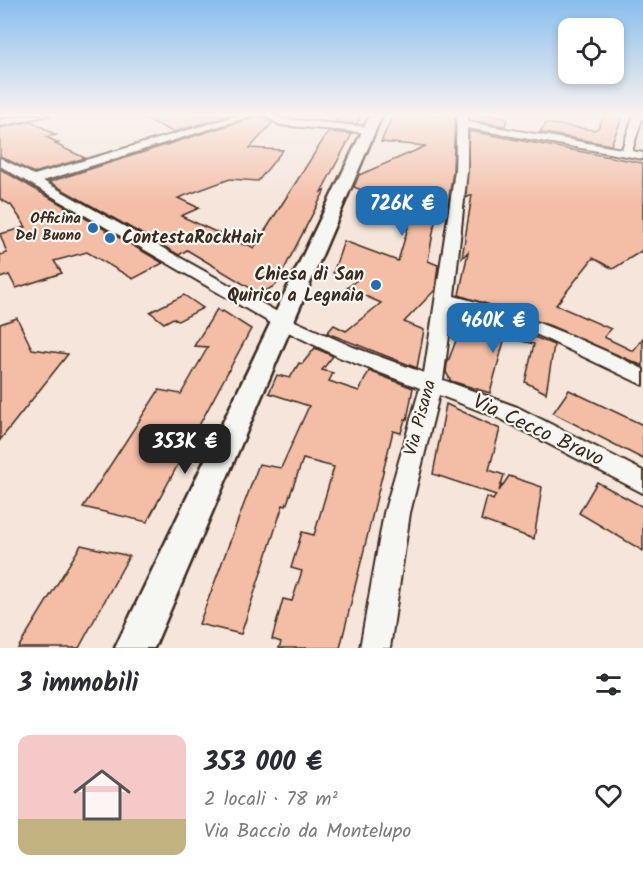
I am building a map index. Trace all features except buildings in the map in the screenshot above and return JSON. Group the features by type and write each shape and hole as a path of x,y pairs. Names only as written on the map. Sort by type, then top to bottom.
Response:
{"street":[{"path":"33,180 148,145"},
{"path":"134,648 362,145"},
{"name":"Via Pisana","path":"375,648 397,513 432,383 461,171 461,145"},
{"path":"589,145 643,156"},
{"path":"626,153 629,145"},
{"name":"Via Cecco Bravo","path":"0,161 282,322 346,352 432,383 538,427 643,483"},
{"path":"445,299 494,311 528,323 572,342 643,378"}],"place":[{"name":"Officina Del Buono","path":"93,228"},
{"name":"ContestaRockHair","path":"110,238"},
{"name":"Chiesa di San Quirico a Legnaia","path":"376,285"}]}
